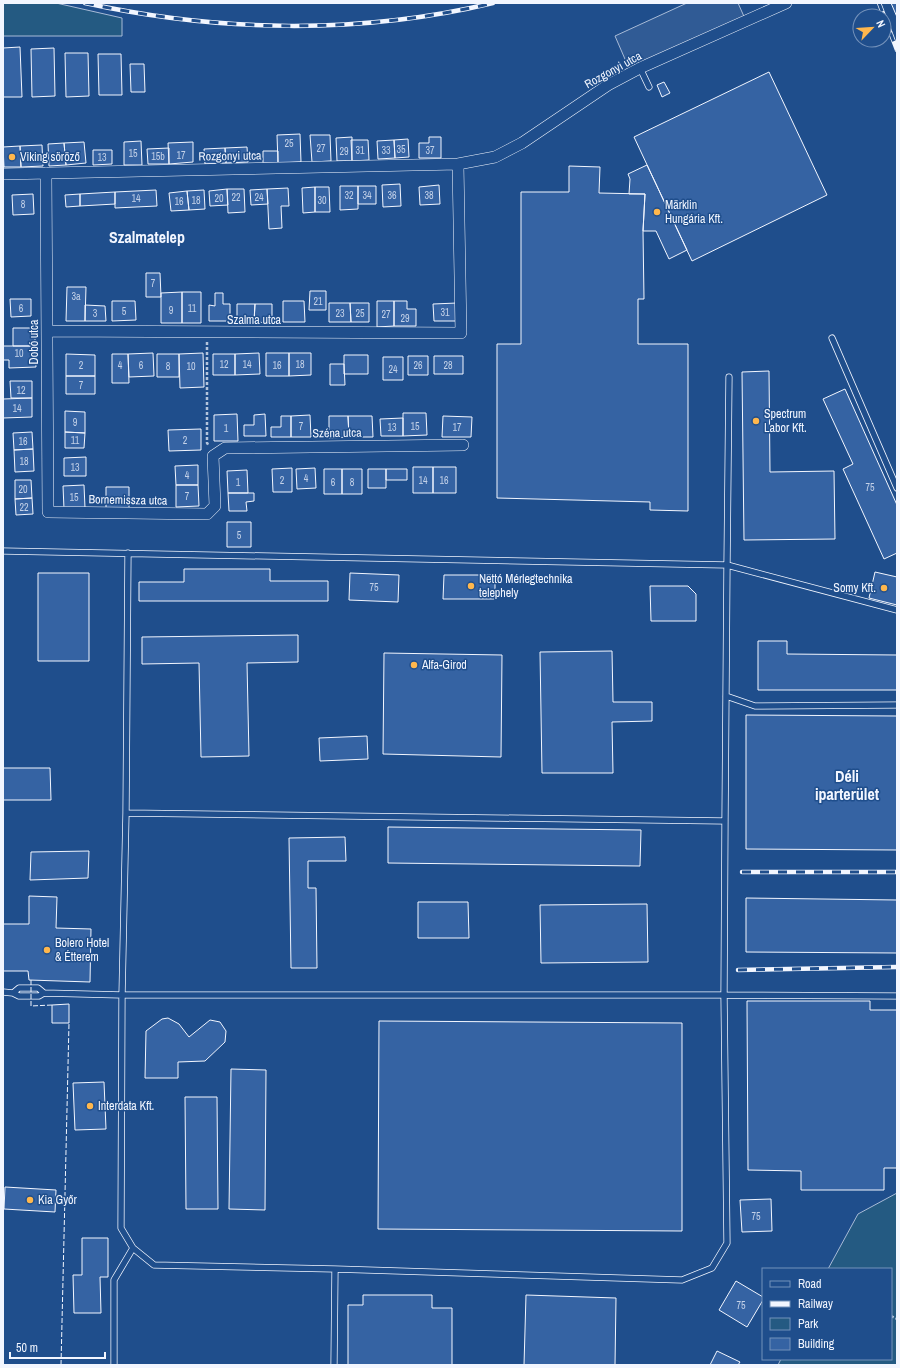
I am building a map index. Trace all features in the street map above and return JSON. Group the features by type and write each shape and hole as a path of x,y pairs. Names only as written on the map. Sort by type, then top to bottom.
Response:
{"street":[{"name":"Rozgonyi utca","path":"3,174 458,164 495,157 522,143 608,85 640,68 774,6 786,3"},
{"name":"Szalma utca","path":"47,331 461,334 458,164"},
{"name":"Dobó utca","path":"46,173 48,512"},
{"name":"Széna utca","path":"213,456 225,448 463,445"},
{"name":"Bornemissza utca","path":"48,512 207,514 215,506 213,456"}],"lane":[{"path":"640,68 649,87"},
{"path":"832,338 897,488"},
{"path":"128,553 126,813 122,995 121,1228 133,1248 154,1265 682,1280 712,1268 727,1243 724,995 729,377"},
{"path":"3,551 727,565 897,610"},
{"path":"726,696 755,706 897,704"},
{"path":"126,813 725,821"},
{"path":"3,992 13,992 19,996 39,996 44,993 122,995 897,996"},
{"path":"114,1365 114,1280 133,1248"},
{"path":"334,1365 335,1269"}],"path":[{"path":"207,332 207,443 213,456"}],"green space":[{"path":"3,3 56,3 122,18 122,36 3,36"},
{"path":"897,1193 897,1365 778,1365 780,1360 892,1360 892,1268 829,1268 858,1214"}],"shaded area":[{"path":"687,3 738,3 746,21 631,73 615,36"}],"building":[{"path":"891,3 897,3 897,17"},
{"path":"20,47 22,97 3,97 3,48"},
{"path":"54,48 55,96 32,97 31,49"},
{"path":"65,53 88,53 89,96 66,97"},
{"path":"98,54 121,54 122,95 99,95"},
{"path":"130,64 144,64 145,92 131,92"},
{"path":"769,72 827,195 692,261 634,137"},
{"path":"664,82 670,93 662,97 657,85"},
{"path":"300,134 301,162 278,163 277,135"},
{"path":"310,135 330,135 331,161 312,162"},
{"path":"352,137 352,161 337,161 336,138"},
{"path":"429,137 441,137 441,158 419,158 419,143 429,143"},
{"path":"408,139 409,157 395,158 394,140"},
{"path":"351,140 368,140 369,160 352,161"},
{"path":"394,140 395,158 378,159 377,141"},
{"path":"141,141 142,165 124,165 124,142"},
{"path":"84,142 86,163 66,165 64,143"},
{"path":"193,142 193,162 169,164 168,143"},
{"path":"64,143 66,165 49,166 48,144"},
{"path":"42,145 43,166 21,167 20,146"},
{"name":"Viking söröző","path":"20,146 21,167 4,167 3,147"},
{"path":"247,147 248,162 226,163 225,148"},
{"path":"169,148 169,164 148,164 147,149"},
{"path":"225,148 226,163 205,164 204,149"},
{"path":"93,150 112,150 112,164 93,165"},
{"path":"263,151 278,151 278,163 263,163"},
{"name":"Märklin Hungária Kft.","path":"647,165 687,250 669,259 656,231 643,231 645,194 629,194 630,179 628,174"},
{"path":"569,166 600,167 599,193 645,194 643,231 644,299 638,299 638,344 688,344 688,511 650,510 650,502 497,498 497,344 521,344 521,192 569,192"},
{"path":"400,184 401,206 383,207 382,185"},
{"path":"439,185 440,204 420,205 419,187"},
{"path":"340,186 358,186 358,209 340,210"},
{"path":"358,186 376,186 376,204 358,204"},
{"path":"315,187 329,187 330,212 315,212"},
{"path":"315,187 315,212 303,213 302,188"},
{"path":"288,188 289,206 281,206 282,228 269,229 267,189"},
{"path":"227,189 244,189 245,212 228,213"},
{"path":"227,189 228,205 210,206 209,191"},
{"path":"267,189 268,204 251,205 250,190"},
{"path":"156,190 157,206 115,208 115,192"},
{"path":"204,190 205,209 189,210 187,191"},
{"path":"187,191 189,210 171,211 169,193"},
{"path":"115,192 115,204 80,206 80,194"},
{"path":"33,194 34,214 13,215 12,195"},
{"path":"80,194 80,206 66,207 65,195"},
{"path":"146,273 160,273 161,297 146,297"},
{"path":"67,287 86,287 85,321 66,321"},
{"path":"310,291 326,291 326,310 309,310"},
{"path":"182,292 201,292 201,323 182,323"},
{"path":"182,292 182,323 161,323 161,293"},
{"path":"215,293 223,293 223,304 230,304 230,321 209,321 209,305 215,306"},
{"path":"10,299 31,299 31,316 11,317"},
{"path":"112,301 135,301 136,320 112,321"},
{"path":"283,301 304,301 305,322 283,322"},
{"path":"377,301 394,301 394,326 377,327"},
{"path":"394,301 407,301 407,309 416,309 416,326 394,326"},
{"path":"329,303 350,303 351,322 329,322"},
{"path":"350,303 369,303 369,322 351,322"},
{"path":"457,303 458,321 434,321 433,304"},
{"path":"237,304 255,304 254,322 237,322"},
{"path":"255,304 272,304 272,323 254,322"},
{"path":"85,305 105,306 106,321 85,321"},
{"path":"13,328 35,328 35,346 13,346"},
{"path":"3,346 35,346 36,367 9,368 9,360 3,360"},
{"path":"153,353 154,376 129,377 128,354"},
{"path":"203,353 204,387 180,388 179,354"},
{"path":"259,353 260,374 235,375 235,354"},
{"path":"266,353 289,353 289,376 266,376"},
{"path":"289,353 311,353 311,375 289,376"},
{"path":"66,354 95,355 95,376 66,376"},
{"path":"112,354 128,354 129,383 112,383"},
{"path":"157,354 179,354 179,377 157,377"},
{"path":"213,354 235,354 235,375 213,375"},
{"path":"344,355 368,355 368,374 344,374"},
{"path":"408,356 428,356 428,375 408,375"},
{"path":"434,356 463,356 463,374 434,374"},
{"path":"383,357 403,357 403,380 383,380"},
{"path":"330,364 344,364 345,385 330,385"},
{"name":"Spectrum Labor Kft.","path":"769,371 770,472 834,471 835,539 744,540 742,372"},
{"path":"66,376 95,376 95,394 66,394"},
{"path":"10,381 32,381 32,398 11,398"},
{"path":"845,389 897,505 897,553 884,559 843,469 853,464 823,399"},
{"path":"32,398 32,417 3,418 3,399"},
{"path":"65,411 85,412 85,433 65,432"},
{"path":"403,413 426,413 427,435 403,436"},
{"path":"237,414 238,441 214,441 214,415"},
{"path":"265,414 266,436 244,436 244,425 254,425 254,415"},
{"path":"310,415 311,437 291,437 291,416"},
{"path":"281,416 291,416 291,437 271,437 271,427 281,427"},
{"path":"329,416 348,416 349,437 329,438"},
{"path":"348,416 372,416 373,437 349,437"},
{"path":"443,416 472,417 471,437 442,437"},
{"path":"403,418 403,436 381,436 380,419"},
{"path":"201,429 201,450 169,451 168,430"},
{"path":"32,432 33,449 14,450 13,433"},
{"path":"65,432 85,433 84,448 65,448"},
{"path":"33,449 34,471 15,472 14,450"},
{"path":"86,457 86,476 64,476 64,458"},
{"path":"198,465 198,485 176,485 175,466"},
{"path":"413,467 433,467 433,493 413,493"},
{"path":"433,467 456,467 456,493 433,493"},
{"path":"292,468 292,492 273,492 272,469"},
{"path":"315,468 316,488 297,489 296,469"},
{"path":"324,469 342,469 342,494 324,494"},
{"path":"342,469 362,469 362,494 342,494"},
{"path":"368,469 386,469 386,488 368,488"},
{"path":"386,469 407,469 407,480 386,480"},
{"path":"247,470 248,493 228,493 227,471"},
{"path":"15,480 31,480 32,498 15,499"},
{"path":"84,485 85,508 64,509 63,486"},
{"path":"176,485 198,485 199,506 176,507"},
{"path":"106,487 129,487 129,509 106,509"},
{"path":"228,493 254,493 254,501 246,502 247,511 229,511"},
{"path":"32,498 33,514 16,515 15,499"},
{"path":"227,522 251,522 251,547 227,547"},
{"path":"184,569 270,569 270,581 328,581 328,601 139,601 139,582 184,582"},
{"name":"Somy Kft.","path":"875,572 897,577 897,605 869,598"},
{"path":"38,573 89,573 89,661 38,661"},
{"path":"350,573 399,575 398,602 349,600"},
{"path":"444,575 495,575 495,599 443,599"},
{"path":"650,586 688,586 696,594 696,621 651,621"},
{"path":"298,635 298,662 247,663 249,756 201,757 199,663 142,664 142,637"},
{"path":"758,641 787,641 787,654 897,655 897,690 758,690"},
{"path":"612,651 613,702 652,702 652,721 612,722 613,773 542,773 540,652"},
{"path":"384,653 502,655 501,757 383,754"},
{"path":"746,715 897,716 897,850 746,849"},
{"path":"367,736 368,759 320,761 319,738"},
{"path":"3,768 50,768 51,800 3,800"},
{"path":"388,827 641,830 640,866 388,863"},
{"path":"345,837 346,861 308,861 308,888 316,888 317,968 291,968 289,838"},
{"path":"89,851 88,878 30,880 31,852"},
{"name":"Bolero Hotel & Étterem","path":"29,896 57,897 56,928 91,929 90,982 29,980 28,971 3,971 3,924 29,924"},
{"path":"746,898 897,900 897,953 746,952"},
{"path":"418,902 468,902 469,938 418,938"},
{"path":"647,904 648,962 541,963 540,905"},
{"path":"747,1001 870,1001 870,1010 897,1010 897,1168 884,1168 884,1190 801,1190 801,1171 748,1170"},
{"path":"69,1004 69,1023 52,1023 52,1005"},
{"path":"168,1018 179,1024 189,1037 210,1020 220,1022 226,1031 225,1042 205,1061 178,1062 178,1078 145,1078 146,1031 162,1019"},
{"path":"379,1021 682,1023 682,1231 378,1229"},
{"path":"231,1069 266,1070 265,1210 229,1209"},
{"name":"Interdata Kft.","path":"104,1082 106,1129 75,1130 73,1083"},
{"path":"185,1097 217,1097 218,1209 186,1209"},
{"name":"Kia Győr","path":"5,1187 56,1190 55,1212 4,1209"},
{"path":"771,1199 772,1231 742,1232 740,1200"},
{"path":"82,1238 108,1238 108,1277 100,1277 101,1313 74,1313 73,1275 82,1275"},
{"path":"736,1281 762,1296 762,1302 747,1327 719,1310"},
{"path":"363,1295 432,1295 432,1308 452,1308 452,1365 348,1365 348,1305 363,1305"},
{"path":"526,1295 616,1298 615,1365 524,1365"},
{"path":"717,1351 740,1362 738,1365 710,1365"}],"railway":[{"path":"85,3 136,13 186,20 289,26 340,25 392,21 493,3"},
{"path":"879,3 881,8"},
{"path":"892,37 897,50"},
{"path":"742,872 897,872"},
{"path":"738,970 897,967"}],"fence":[{"path":"31,980 31,1006 52,1005"},
{"path":"61,1365 69,1023"}],"place":[{"name":"Viking söröző","path":"12,157"},
{"name":"Märklin Hungária Kft.","path":"657,212"},
{"name":"Spectrum Labor Kft.","path":"756,421"},
{"name":"Nettó Mérlegtechnika telephely","path":"471,586"},
{"name":"Somy Kft.","path":"884,588"},
{"name":"Alfa-Girod","path":"414,665"},
{"name":"Bolero Hotel & Étterem","path":"47,950"},
{"name":"Interdata Kft.","path":"90,1106"},
{"name":"Kia Győr","path":"30,1200"}],"district":[{"name":"Szalmatelep","path":"147,237"},
{"name":"Déli iparterület","path":"847,785"}]}
